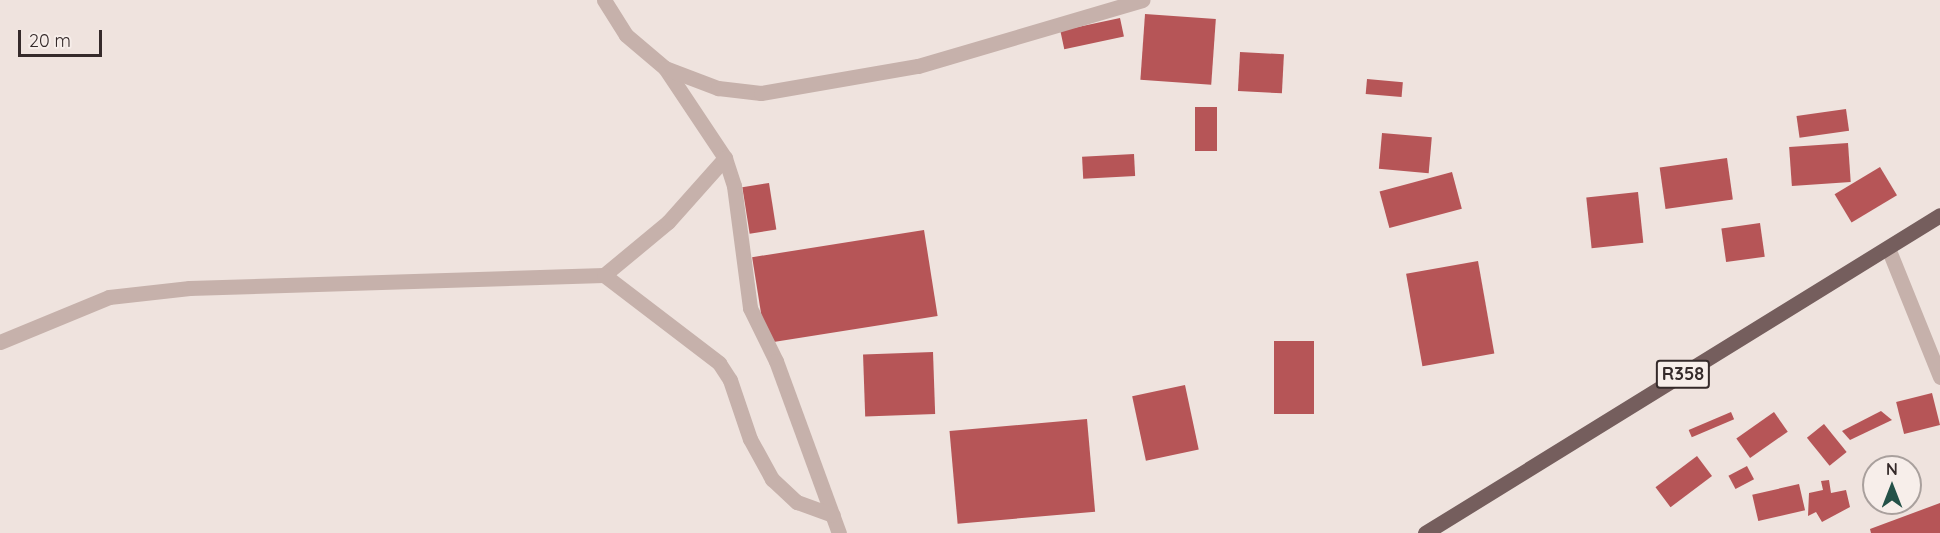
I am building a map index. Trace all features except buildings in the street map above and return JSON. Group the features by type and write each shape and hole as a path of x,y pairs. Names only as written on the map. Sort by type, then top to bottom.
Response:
{"main road":[{"name":"R358","path":"1425,533 1940,215"}],"street":[{"path":"604,0 626,35 665,68 725,158 734,186 750,308 776,361 839,533"},
{"path":"665,68 718,88 761,93 918,66 1142,0"},
{"path":"604,276 668,222 725,158"},
{"path":"1888,248 1940,377"},
{"path":"0,342 109,297 155,292 604,276 657,312 719,363 730,380 750,439 772,479 797,502 833,514"}]}
